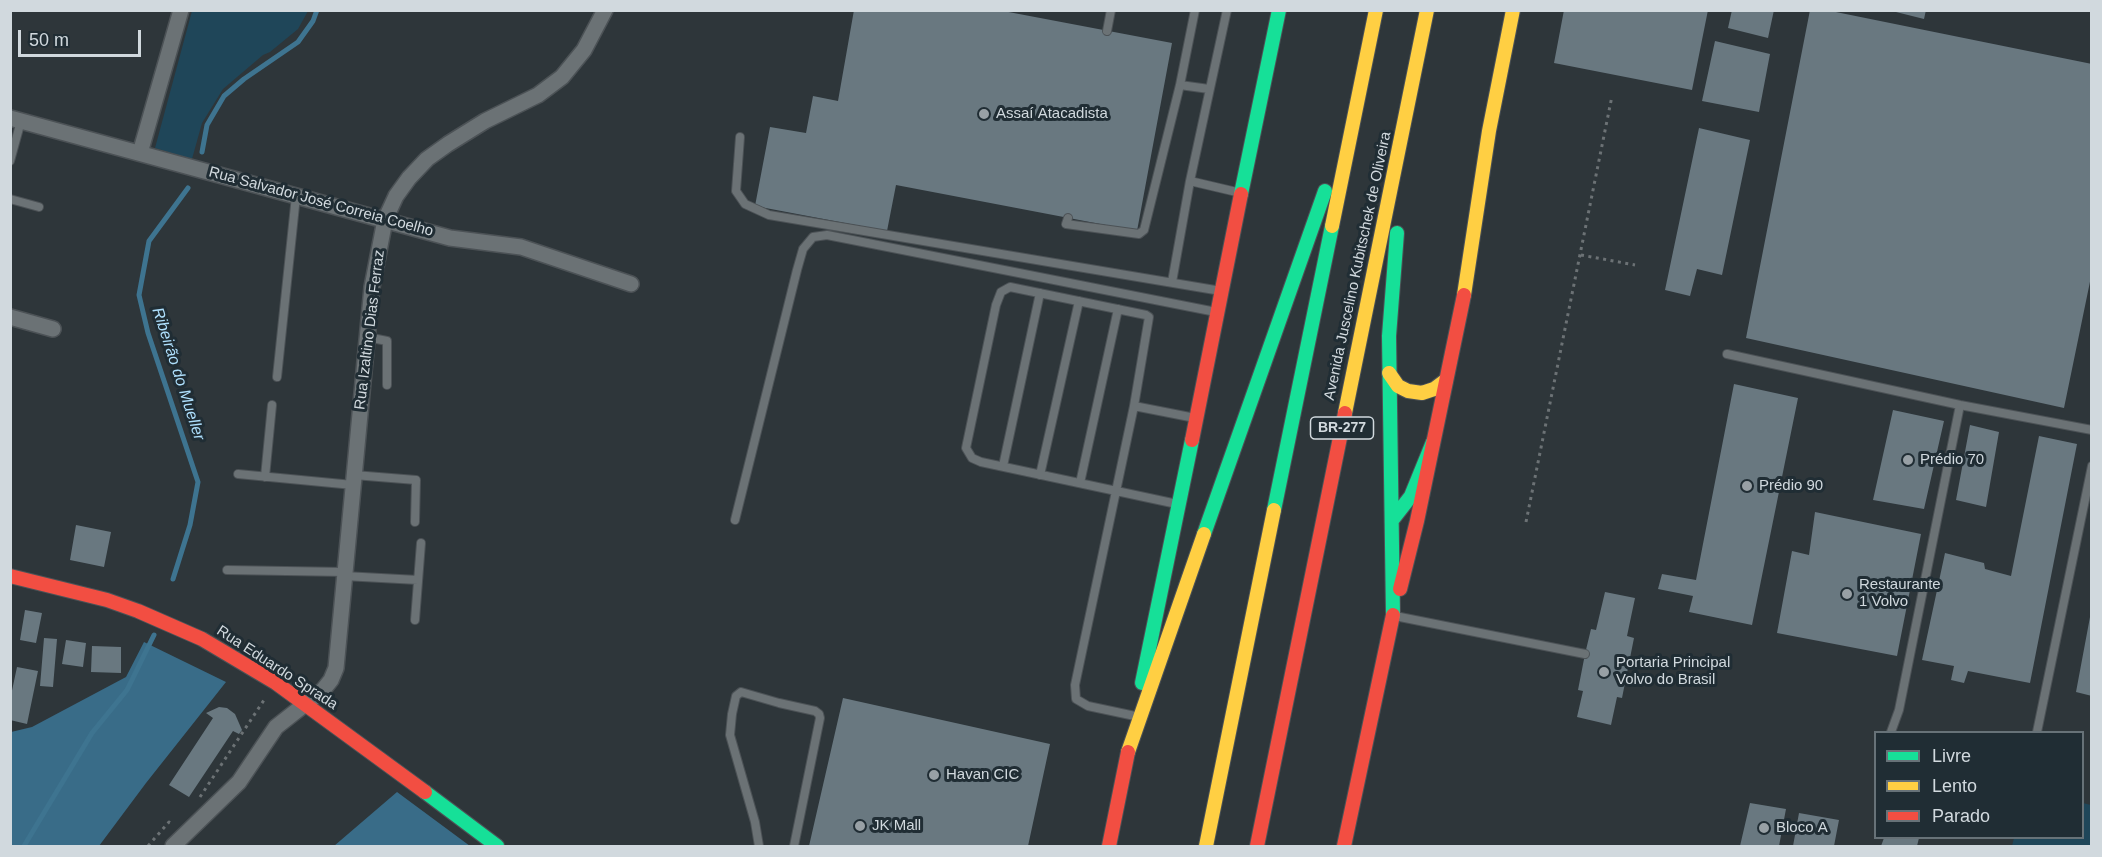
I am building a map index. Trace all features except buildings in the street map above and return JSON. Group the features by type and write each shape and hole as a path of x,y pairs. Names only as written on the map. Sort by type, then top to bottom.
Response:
{"main road":[{"path":"1109,846 1279,10"},
{"name":"BR-277","path":"1206,846 1376,10"},
{"name":"Avenida Juscelino Kubitschek de Oliveira","path":"1257,846 1427,10"},
{"path":"1402,202 1434,10"},
{"path":"1344,846 1393,615 1417,521 1467,278 1489,131 1513,10"},
{"path":"1128,752 1359,93"},
{"path":"1393,615 1394,519 1389,373 1391,303 1398,225"},
{"path":"1389,373 1398,386 1408,392 1422,393 1434,389 1446,380"},
{"path":"1394,519 1412,496 1433,442"},
{"name":"Rua Eduardo Sprada","path":"10,576 107,600 202,639 276,684 497,846"}],"street":[{"path":"140,153 181,10"},
{"name":"Rua Izaltino Dias Ferraz","path":"173,846 239,782 276,727 305,705 331,680 336,668 372,286 385,220 396,196 409,178 428,159 467,131 538,95 562,76 584,50 605,10"},
{"name":"Rua Salvador José Correia Coelho","path":"16,119 450,238 521,248 631,284"},
{"path":"10,317 53,329"}],"lane":[{"path":"1107,31 1112,10"},
{"path":"1067,221 1138,234 1144,230 1196,10"},
{"path":"1172,282 1190,181 1227,10"},
{"path":"1180,85 1209,89"},
{"path":"10,161 16,119"},
{"path":"740,137 736,191 745,204 769,215 1222,292"},
{"path":"1190,181 1242,193"},
{"path":"277,378 296,196"},
{"path":"10,199 39,207"},
{"path":"735,520 803,249 813,237 827,235 1218,312"},
{"path":"1135,717 1088,706 1076,699 1075,685 1116,491 1134,406 1149,317 1010,287 1001,292 996,305 966,448 972,458 981,462 1003,466 1041,475 1116,491 1179,504"},
{"path":"1003,466 1040,293"},
{"path":"1041,475 1079,301"},
{"path":"1080,483 1118,309"},
{"path":"367,337 387,341 387,384"},
{"path":"1727,354 1960,405 2091,430"},
{"path":"265,477 272,405"},
{"path":"1891,731 1899,710 1960,405"},
{"path":"1134,406 1196,418"},
{"path":"2037,731 2091,466"},
{"path":"238,474 354,480 416,480 415,522"},
{"path":"415,620 421,543"},
{"path":"228,570 344,574 418,580"},
{"path":"1393,615 1585,654"},
{"path":"759,846 755,822 730,735 736,696 741,692 779,704 815,711 819,714 794,846"}],"path":[{"path":"1526,522 1612,96"},
{"path":"1580,255 1635,265"},
{"path":"195,803 276,684"},
{"path":"148,846 169,822 178,829"}],"shaded area":[{"path":"192,11 308,11 298,29 223,89 202,123 192,159 155,148"},
{"path":"144,642 226,682 99,846 11,846 11,732 32,727 126,677"},
{"path":"397,792 470,846 334,846"},
{"path":"2084,803 2091,805 2091,846 2012,846 2014,839 2084,839"}],"waterway":[{"name":"Ribeirão do Mueller","path":"202,152 207,125 224,96 244,79 298,42 313,21 317,10"},
{"name":"Ribeirão do Mueller","path":"173,579 190,525 198,482 148,333 139,295 149,241 188,188"},
{"name":"Ribeirão do Mueller","path":"24,846 92,733 127,690 154,635"}],"traffic: fast":[{"path":"1241,194 1279,10"},
{"path":"1204,534 1325,191"},
{"path":"1274,510 1332,226"},
{"path":"1393,615 1389,336 1397,233"},
{"path":"1142,683 1192,440"},
{"path":"1393,519 1411,496 1433,442"},
{"path":"425,792 497,846"}],"traffic: slow":[{"path":"1332,226 1376,10"},
{"path":"1345,413 1427,10"},
{"path":"1464,295 1489,131 1513,10"},
{"path":"1389,373 1398,386 1408,391 1422,393 1434,389 1446,380"},
{"path":"1206,846 1274,510"},
{"path":"1128,752 1204,534"}],"traffic: jam":[{"path":"1192,440 1241,194"},
{"path":"1400,589 1417,521 1464,295"},
{"path":"1257,846 1345,413"},
{"path":"10,576 107,600 202,639 276,683 425,792"},
{"path":"1344,846 1393,615"},
{"path":"1109,846 1128,752"}],"place":[{"name":"Assaí Atacadista","path":"984,114"},
{"name":"Prédio 70","path":"1908,460"},
{"name":"Prédio 90","path":"1747,486"},
{"name":"Restaurante 1 Volvo","path":"1847,594"},
{"name":"Portaria Principal Volvo do Brasil","path":"1604,672"},
{"name":"Havan CIC","path":"934,775"},
{"name":"JK Mall","path":"860,826"},
{"name":"Bloco A","path":"1764,828"}]}
